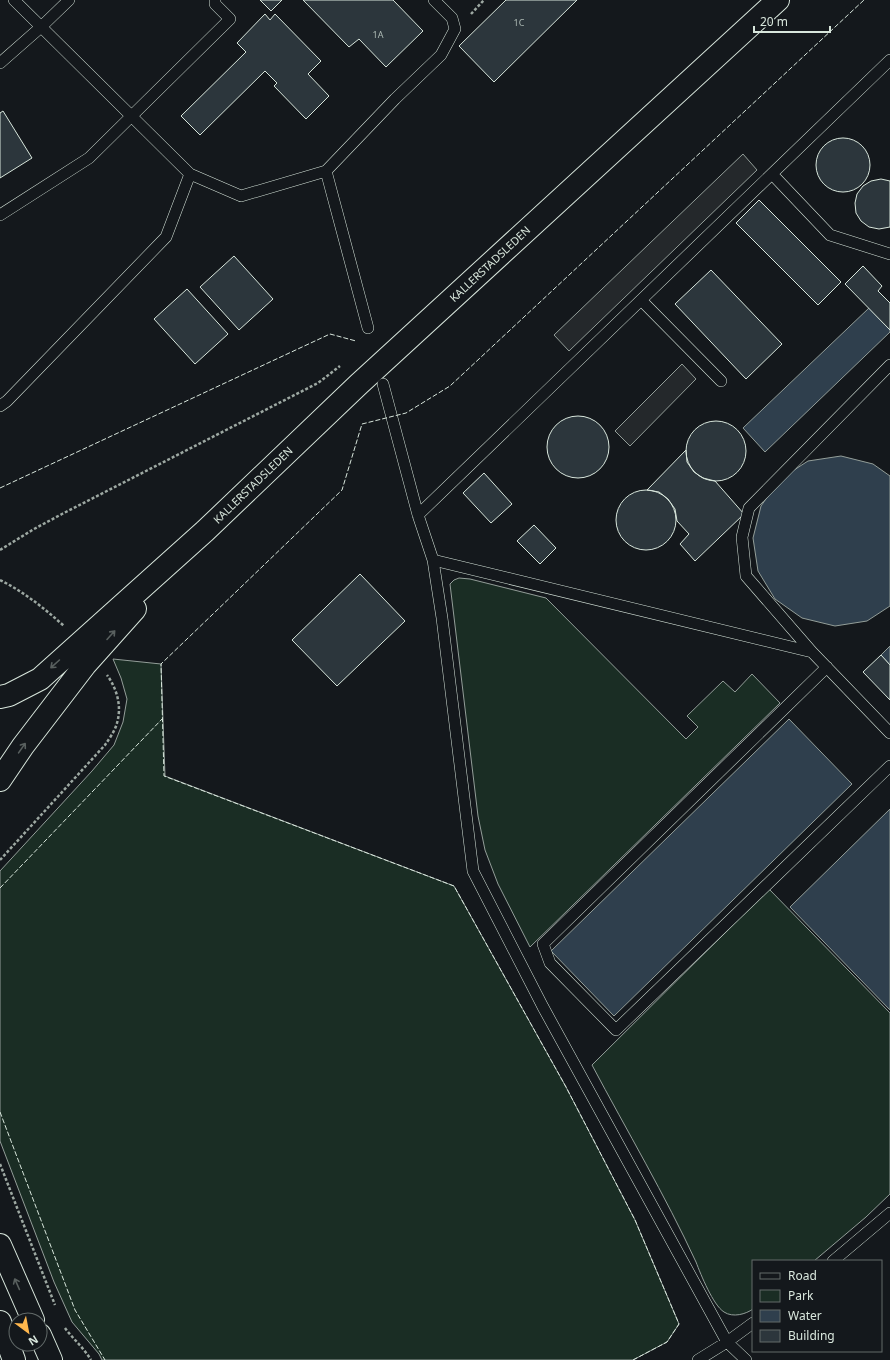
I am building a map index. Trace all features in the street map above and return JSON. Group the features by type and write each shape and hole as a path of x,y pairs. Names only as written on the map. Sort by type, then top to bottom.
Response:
{"main road":[{"name":"KALLERSTADSLEDEN","path":"0,697 8,696 40,679 205,531 359,384 778,0"},
{"name":"KALLERSTADSLEDEN","path":"0,780 23,746 85,664 205,531"},
{"path":"0,1245 29,1312"},
{"path":"0,1322 14,1360"}],"lane":[{"path":"14,0 190,174 241,196 326,171 395,99 441,55 455,29 452,18 434,0"},
{"path":"0,63 69,0"},
{"path":"0,215 89,158 230,19 215,4 215,0"},
{"path":"418,515 890,60"},
{"path":"326,171 368,328"},
{"path":"0,406 8,401 166,237 190,174"},
{"path":"772,174 830,235 890,254"},
{"path":"641,300 721,381"},
{"path":"890,365 749,508 742,537 746,576 812,652 890,733"},
{"path":"383,384 418,515 433,560 442,618 473,871 543,1007 727,1342 746,1360"},
{"path":"433,560 812,652"},
{"path":"827,668 543,944 550,963 616,1030 890,766"},
{"path":"834,1260 890,1212"},
{"path":"698,1360 727,1342 752,1324"}],"path":[{"path":"0,550 62,514 318,383 343,364"},
{"path":"0,580 17,588 41,606 66,628"},
{"path":"0,860 105,745 117,724 119,703 114,685 106,674"},
{"path":"0,1164 56,1307"},
{"path":"62,1324 85,1350 91,1360"}],"green space":[{"path":"459,578 470,579 546,598 686,739 698,727 687,716 723,681 735,692 752,674 780,703 530,947 498,884 485,850 478,816 450,584"},
{"path":"113,659 161,664 165,776 454,886 566,1087 635,1220 679,1324 667,1342 633,1360 102,1360 99,1354 72,1322 54,1282 0,1141 0,871 114,745 123,722 127,699 121,678"},
{"path":"769,889 890,1013 890,1194 866,1217 815,1260 752,1260 752,1310 743,1314 728,1314 720,1308 712,1297 672,1212 592,1065"}],"shaded area":[{"path":"743,154 757,170 569,351 554,335"},
{"path":"682,364 696,379 630,446 615,431"}],"water":[{"path":"869,308 890,330 890,332 765,452 743,428"},
{"path":"841,456 873,464 890,476 890,606 867,621 835,626 802,618 775,599 758,571 753,538 761,506 780,479 808,461"},
{"path":"890,646 890,665 881,655"},
{"path":"789,719 852,784 614,1016 551,951"},
{"path":"890,809 890,1010 790,907"}],"building":[{"path":"260,0 282,0 271,11"},
{"path":"303,0 393,0 423,31 386,67 359,39 349,47"},
{"path":"506,0 577,0 494,82 459,46"},
{"path":"265,14 270,20 275,14 321,61 308,74 329,96 306,119 274,86 277,83 265,71 200,135 181,116 246,52 237,43"},
{"path":"3,111 32,158 0,178 0,113"},
{"path":"843,138 853,140 862,146 868,155 870,165 868,175 862,184 853,190 843,192 833,190 824,184 818,175 816,165 818,155 824,146 833,140"},
{"path":"881,179 890,181 890,227 879,229 869,227 861,221 856,213 855,203 857,194 863,186 871,181"},
{"path":"759,200 841,282 818,305 736,223"},
{"path":"234,256 273,299 239,330 200,287"},
{"path":"863,266 882,286 878,291 890,303 890,330 845,284"},
{"path":"711,270 782,344 746,379 675,304"},
{"path":"187,289 228,334 195,364 154,319"},
{"path":"572,416 584,416 600,425 607,435 609,447 607,459 600,469 584,478 572,478 561,473 552,464 547,453 547,441 552,430 561,421"},
{"path":"716,421 733,426 741,434 746,451 741,468 733,476 716,481 699,476 691,468 686,451 691,434 699,426"},
{"path":"686,450 687,462 694,472 703,478 715,481 744,514 695,561 680,544 689,534 677,521 675,509 668,499 659,492 647,490"},
{"path":"484,473 512,504 491,523 463,493"},
{"path":"646,490 663,495 671,503 676,520 671,537 663,545 646,550 629,545 621,537 616,520 621,503 629,495"},
{"path":"534,525 556,548 540,564 517,541"},
{"path":"360,574 405,621 337,686 292,640"},
{"path":"881,655 890,665 890,700 863,672"}],"fence":[{"path":"633,1360 667,1342 679,1324 635,1220 566,1087 454,886 164,776 161,664 342,490 362,424 406,413 450,386 864,0"},
{"path":"0,488 330,334 356,341"},
{"path":"0,888 163,718"},
{"path":"0,1112 75,1310 105,1360"}]}
